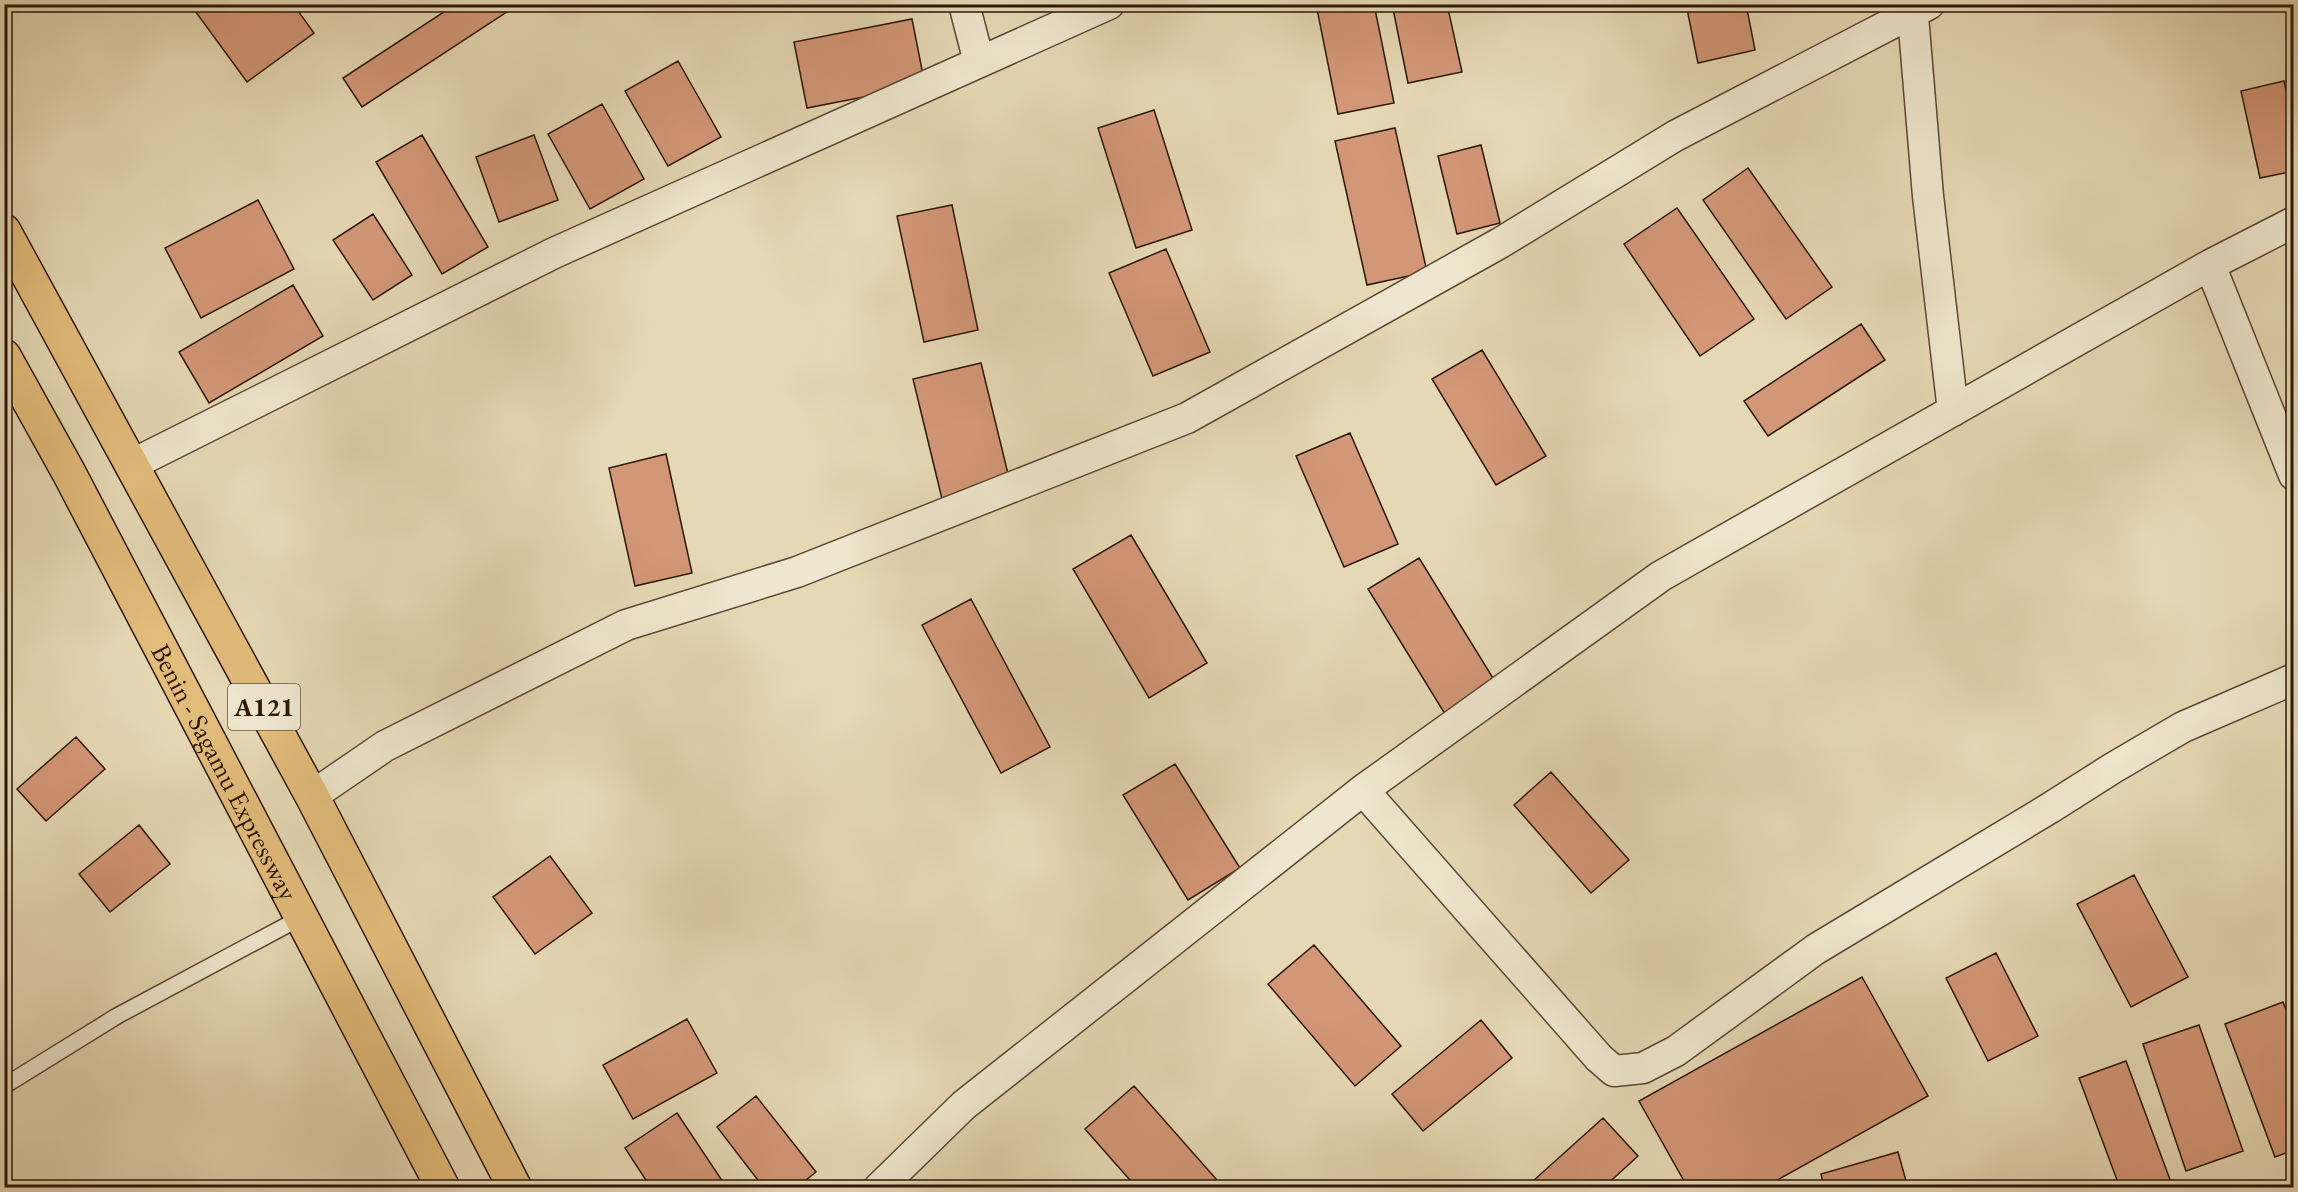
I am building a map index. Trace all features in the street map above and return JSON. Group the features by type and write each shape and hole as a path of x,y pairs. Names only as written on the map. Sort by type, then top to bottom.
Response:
{"highway":[{"name":"A121","path":"4,231 312,796 515,1188"},
{"name":"Benin - Sagamu Expressway","path":"4,356 69,473 443,1188"}],"street":[{"path":"964,4 979,62"},
{"path":"133,464 554,253 1109,4"},
{"path":"312,796 385,746 626,625 797,572 1187,418 1500,243 1675,136 1918,7 1928,196 1953,411"},
{"path":"879,1188 964,1105 1363,789 1661,576 2210,265 2294,222"},
{"path":"2210,265 2294,475"},
{"path":"1363,789 1599,1058 1614,1071 1643,1068 1676,1051 1816,949 2113,768 2183,727 2294,679"}],"lane":[{"path":"4,1086 117,1016 302,917"}],"building":[{"path":"190,4 293,4 314,33 247,82"},
{"path":"456,4 519,4 362,107 343,78"},
{"path":"1316,4 1374,4 1394,103 1338,114"},
{"path":"1392,4 1447,4 1462,72 1408,83"},
{"path":"1686,4 1746,4 1755,50 1698,63"},
{"path":"912,19 925,85 807,108 794,42"},
{"path":"678,61 721,137 668,166 625,91"},
{"path":"2284,81 2294,126 2294,171 2260,178 2241,91"},
{"path":"602,104 644,179 590,209 548,134"},
{"path":"1154,110 1192,230 1136,248 1098,128"},
{"path":"1395,128 1427,272 1367,285 1335,141"},
{"path":"422,135 488,247 442,274 376,162"},
{"path":"534,135 558,200 499,222 476,157"},
{"path":"1481,145 1500,223 1457,234 1438,156"},
{"path":"1748,168 1832,287 1786,319 1703,200"},
{"path":"258,200 294,269 201,318 165,248"},
{"path":"952,205 978,330 924,342 897,216"},
{"path":"1677,208 1754,319 1700,356 1624,244"},
{"path":"373,214 412,275 373,300 333,240"},
{"path":"1166,249 1210,352 1153,376 1109,273"},
{"path":"293,285 323,336 209,403 179,352"},
{"path":"1861,324 1885,360 1768,436 1744,401"},
{"path":"1482,350 1546,456 1496,485 1432,379"},
{"path":"981,363 1011,486 943,503 913,379"},
{"path":"1350,433 1398,544 1344,567 1296,456"},
{"path":"666,454 692,573 635,586 609,468"},
{"path":"1131,535 1207,663 1149,698 1073,569"},
{"path":"1419,558 1496,683 1445,714 1368,589"},
{"path":"971,599 1050,747 1001,773 922,625"},
{"path":"76,737 105,769 46,821 17,789"},
{"path":"1175,764 1240,868 1188,900 1123,795"},
{"path":"1551,772 1629,860 1591,893 1514,805"},
{"path":"139,825 170,864 110,912 79,874"},
{"path":"550,856 592,913 535,954 493,897"},
{"path":"2134,875 2188,977 2131,1007 2077,904"},
{"path":"1314,945 1401,1046 1355,1086 1268,984"},
{"path":"1996,953 2038,1036 1988,1061 1946,978"},
{"path":"1862,977 1928,1096 1763,1188 1688,1188 1639,1101"},
{"path":"2283,1002 2294,1029 2294,1150 2275,1157 2225,1024"},
{"path":"687,1019 717,1073 633,1119 603,1065"},
{"path":"1481,1020 1512,1058 1423,1131 1392,1094"},
{"path":"2199,1025 2243,1151 2186,1171 2143,1044"},
{"path":"2126,1061 2172,1185 2166,1188 2120,1188 2079,1078"},
{"path":"1134,1086 1224,1188 1137,1188 1085,1129"},
{"path":"756,1096 816,1172 796,1188 764,1188 717,1127"},
{"path":"677,1113 727,1188 651,1188 625,1148"},
{"path":"1603,1118 1638,1156 1603,1188 1538,1188 1533,1181"},
{"path":"1898,1152 1908,1188 1824,1188 1821,1174"}]}
